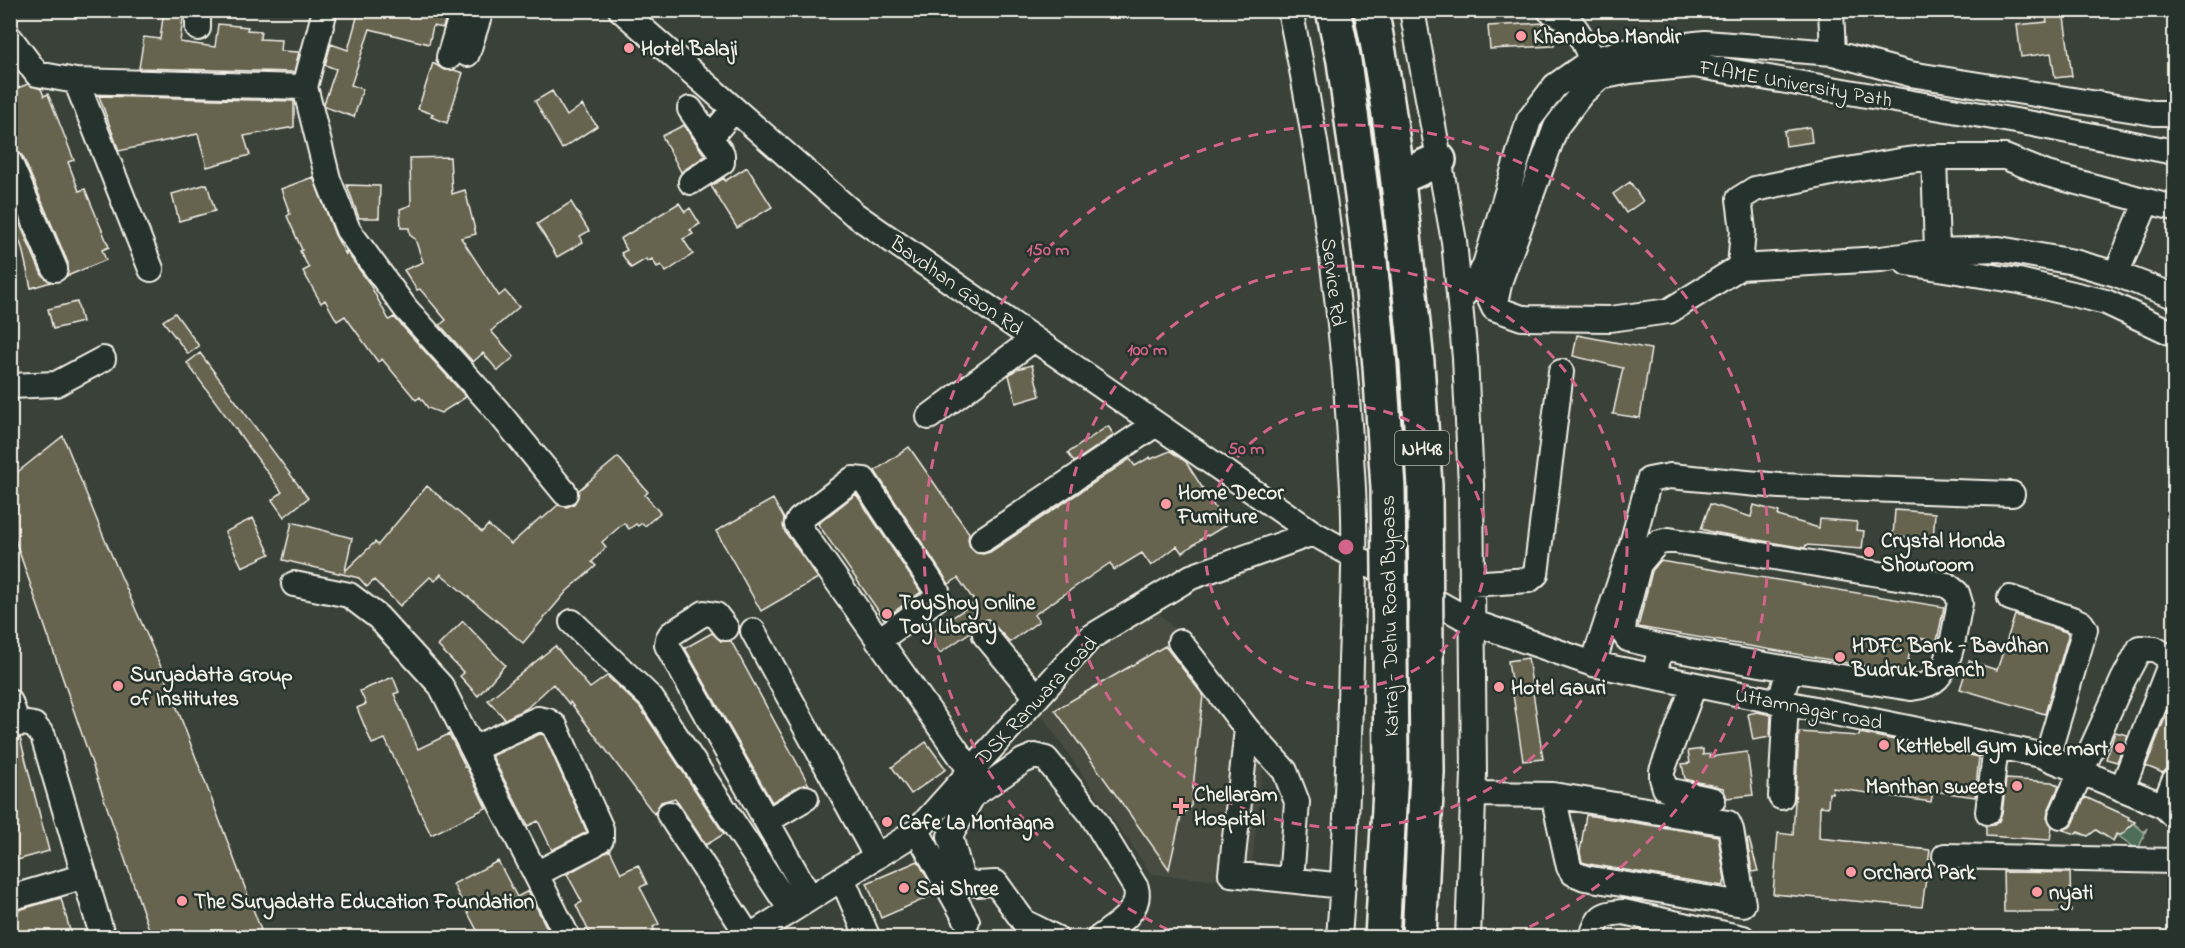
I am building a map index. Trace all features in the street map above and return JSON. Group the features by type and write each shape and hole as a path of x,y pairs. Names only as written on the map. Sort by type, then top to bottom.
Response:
{"highway":[{"name":"Katraj - Dehu Road Bypass","path":"1333,10 1345,72 1369,249 1388,488 1391,771 1382,938"},
{"name":"Katraj - Dehu Road Bypass","path":"1371,10 1380,54 1398,178 1417,363 1425,486 1427,772 1419,938"},
{"path":"1398,178 1439,160"}],"street":[{"path":"325,10 305,87 328,179 348,230 406,309 494,407 562,489"},
{"path":"463,10 458,56 481,10"},
{"name":"Bavdhan Gaon Rd","path":"621,10 854,214 1313,533"},
{"name":"Service Rd","path":"1290,10 1319,173 1345,368 1353,490 1354,556 1343,886 1339,938"},
{"path":"1412,10 1454,241 1463,329 1471,485 1473,794 1468,938"},
{"path":"1549,10 1566,16 1581,36 1592,60"},
{"path":"1831,10 1833,53"},
{"path":"10,38 37,74 76,81 305,87"},
{"path":"1461,298 1479,277 1493,242 1529,120 1555,86 1592,60 1624,52 1705,43 1833,53 1910,74 2154,113 2175,113"},
{"name":"FLAME University Path","path":"1494,308 1500,280 1556,128 1582,93 1600,77 1630,71 1694,65 2033,124 2175,152"},
{"path":"76,81 151,269"},
{"path":"690,109 722,154 722,162 691,182"},
{"path":"710,138 734,109"},
{"path":"1740,267 1743,230 1739,199 1755,189 1836,172 1934,158 2005,157 2047,174 2175,208"},
{"path":"1934,158 1938,251"},
{"path":"10,163 55,268"},
{"path":"2116,274 2147,201"},
{"path":"1479,277 1494,308 1522,318 1610,319 1669,311 1740,267 1881,259 1938,251 1999,249 2074,262 2116,274 2175,296"},
{"path":"1881,259 2019,281 2106,302 2175,334"},
{"path":"1463,329 1494,308"},
{"path":"929,417 1034,339"},
{"path":"10,386 56,384 103,359"},
{"path":"1471,584 1528,580 1536,574 1561,372"},
{"path":"982,540 1156,424"},
{"path":"1593,664 1631,548 1649,480 1670,476 1780,486 2012,494"},
{"path":"878,641 936,599 937,591 864,480 853,479 799,519 798,524 878,641 971,771"},
{"path":"1313,533 1354,556"},
{"name":"DSK Ranwara road","path":"749,937 955,805 971,771 1091,637 1191,577 1313,533"},
{"path":"1669,540 1947,585 1957,593 1960,603 1946,664 1936,679 1924,686 1911,688 1788,669 1628,639 1623,632 1624,621 1638,564 1657,543 1669,540"},
{"name":"Uttamnagar road","path":"1354,556 1472,622 1593,664 2047,758 2082,772 2125,782 2170,800"},
{"path":"294,584 349,595 378,617 441,686 568,938"},
{"path":"2010,598 2072,619 2081,623 2085,629 2047,758"},
{"path":"726,628 716,615 704,613 671,634 667,645 767,821 801,904"},
{"path":"572,622 651,698 801,904"},
{"path":"753,631 876,856"},
{"path":"985,635 1037,697"},
{"path":"1180,642 1247,729 1285,771 1297,802 1292,880"},
{"path":"1654,677 1661,647"},
{"path":"2061,816 2140,648 2155,649 2169,658 2171,662 2125,782"},
{"path":"1781,797 1783,703 1788,669"},
{"path":"1694,685 1662,771 1662,778 1665,788 1671,791 1713,800"},
{"path":"13,717 34,724 43,736 103,938"},
{"path":"473,749 538,719 548,721 555,726 601,829 601,839 536,874"},
{"path":"1247,729 1231,874 1343,886"},
{"path":"1988,812 1996,746"},
{"path":"1056,938 1024,922 996,883 976,884 968,882 961,876 950,836 955,805 1023,761 1035,756 1046,759 1091,814 1136,888 1138,897 1136,906 1099,938"},
{"path":"1473,794 1553,795 1728,823 1743,904 1585,878 1573,873 1569,867 1553,795"},
{"path":"767,821 806,798"},
{"path":"669,814 749,937"},
{"path":"917,831 967,921"},
{"path":"1945,856 2175,861"},
{"path":"10,898 85,876"},
{"path":"842,878 868,938"},
{"path":"1592,938 1597,921 1605,914 1623,912 1743,938"}],"shaded area":[{"name":"Chellaram Hospital","path":"1156,608 1266,738 1250,884 1151,874 1038,710 1049,695 1103,648"}],"green space":[{"path":"2080,795 2123,814 2144,832 2147,828 2138,850 2117,835 2113,841 2096,830 2088,836 2063,830"}],"building":[{"path":"164,10 184,10 180,42 215,47 218,24 248,27 247,30 261,31 260,39 281,40 280,51 299,52 294,72 139,68 144,37 160,39"},
{"path":"359,10 448,10 443,28 433,26 429,44 370,29 351,85 363,89 354,117 325,107 336,69 325,65 331,44 348,50"},
{"path":"2045,10 2063,10 2072,76 2055,78 2051,53 2021,57 2017,25 2047,22"},
{"name":"Khandoba Mandir","path":"1544,23 1553,28 1554,46 1490,49 1488,26"},
{"path":"433,63 444,70 463,73 447,123 431,117 433,114 418,109"},
{"path":"28,84 41,89 44,96 48,94 74,160 68,162 79,191 85,189 109,247 102,250 106,260 67,276 68,263 23,157 10,147 10,91"},
{"path":"552,91 567,116 582,105 597,126 562,149 535,101"},
{"path":"99,96 294,101 294,127 244,136 250,155 207,167 198,134 119,151"},
{"path":"684,125 705,156 681,172 662,136"},
{"path":"1810,127 1812,142 1786,146 1784,131"},
{"path":"450,157 452,194 465,190 476,234 461,238 499,296 505,291 519,307 491,331 514,357 498,371 483,353 473,362 440,325 446,320 420,289 417,290 404,270 423,262 409,228 401,228 400,209 411,205 410,158"},
{"path":"747,167 772,207 737,228 711,186 724,178 725,181"},
{"path":"313,177 335,235 346,255 346,251 369,283 389,320 394,317 466,397 441,413 428,408 420,397 416,400 382,359 378,362 345,316 337,321 325,300 321,303 303,271 309,268 287,216 290,214 281,189"},
{"path":"1630,182 1643,201 1626,213 1613,194"},
{"path":"207,184 215,211 179,221 172,194"},
{"path":"347,185 380,186 379,218 359,218"},
{"path":"10,201 42,275 51,282 31,288 22,248 10,214"},
{"path":"571,202 589,231 580,236 583,242 557,257 537,224"},
{"path":"679,203 685,212 690,208 700,224 690,230 693,234 683,239 693,254 666,272 661,265 657,267 652,259 647,262 646,259 631,268 621,253 627,250 620,239"},
{"path":"77,302 82,322 53,329 48,309"},
{"path":"175,313 199,346 188,354 163,321"},
{"path":"1577,335 1651,349 1640,418 1613,414 1623,368 1573,356"},
{"path":"200,353 308,498 284,517 272,500 282,492 187,363"},
{"path":"1032,365 1040,396 1016,403 1009,375 1017,369"},
{"path":"1108,426 1114,435 1074,462 1068,453"},
{"name":"Suryadatta Group of Institutes","path":"63,436 105,540 165,676 264,938 152,938 10,525 10,478"},
{"path":"909,447 969,533 970,547 976,553 990,552 1130,459 1135,466 1150,457 1151,459 1170,451 1186,462 1226,525 1182,553 1177,546 1151,566 1142,553 1114,570 1110,563 1034,615 1039,621 1010,642 988,619 976,624 972,631 940,653 927,635 975,602 958,578 949,584 875,471"},
{"path":"618,457 648,492 645,495 660,513 645,526 642,523 638,526 636,524 629,529 624,523 602,542 606,547 592,562 596,566 567,591 523,643 441,574 435,581 430,577 400,606 374,580 367,587 359,578 283,560 292,522 352,538 345,571 375,542 378,545 427,486 482,532 488,525 511,544 558,505 567,507 574,504 579,490"},
{"path":"856,494 921,592 884,619 818,524"},
{"path":"773,499 784,519 785,532 818,578 761,611 716,531"},
{"path":"1710,504 1751,517 1754,505 1779,512 1778,516 1819,528 1820,519 1857,522 1856,530 1864,531 1862,549 1806,545 1805,548 1701,529"},
{"path":"1895,510 1935,513 1933,539 1893,536"},
{"path":"253,518 270,554 242,567 225,532"},
{"path":"1660,561 1944,607 1937,641 1912,637 1906,673 1638,627 1652,571"},
{"path":"2015,615 2069,633 2045,714 1960,689 1969,661 1997,670"},
{"path":"463,621 505,665 478,696 460,676 464,673 438,646"},
{"path":"712,633 721,641 731,641 809,785 799,786 772,802 685,648"},
{"path":"555,646 590,688 607,676 640,707 724,834 706,845 675,798 661,802 654,814 570,702 569,704 553,684 527,708 505,719 488,700"},
{"name":"Chellaram Hospital","path":"1165,646 1203,695 1191,806 1181,816 1169,869 1055,710"},
{"path":"1528,658 1543,759 1523,761 1508,661"},
{"path":"393,677 399,692 394,694 418,749 449,734 486,808 431,835 385,739 372,744 357,708 366,704 360,691"},
{"path":"2175,693 2175,767 2163,773 2146,766"},
{"path":"1757,712 1771,715 1770,737 1753,740 1748,714"},
{"path":"1799,732 1859,736 1860,733 1979,757 1975,797 1933,791 1931,802 1833,788 1832,793 1829,793 1828,807 1820,806 1819,838 1930,850 1922,907 1773,894 1778,833 1793,835"},
{"path":"2115,732 2128,735 2117,762 2106,759"},
{"path":"540,734 544,735 587,832 552,850 538,821 528,826 492,756"},
{"path":"20,738 49,851 10,862 10,740"},
{"path":"926,742 946,769 911,794 892,767"},
{"path":"1703,749 1703,755 1710,754 1710,757 1747,752 1753,795 1727,798 1723,788 1685,779 1682,764 1690,763 1688,751"},
{"path":"2006,779 2052,782 2059,786 2048,811 2047,818 2052,826 2050,840 1986,836 1986,826 1994,825 2002,814"},
{"path":"2085,797 2135,822 2121,835 2116,834 2113,841 2096,830 2088,836 2063,830 2074,822"},
{"path":"1586,815 1718,836 1725,880 1723,886 1582,862 1580,852"},
{"path":"1749,839 1758,871 1752,872 1747,840"},
{"path":"610,850 621,873 638,865 647,884 640,887 659,924 653,927 658,938 592,938 576,905 582,902 567,874"},
{"path":"498,861 517,897 528,891 552,938 481,938 453,884"},
{"name":"Sai Shree","path":"918,861 936,894 881,918 867,883"},
{"name":"nyati","path":"2003,872 2070,873 2071,912 2004,912"},
{"path":"61,898 72,938 23,938 22,932 16,933 11,912"}],"place":[{"name":"Khandoba Mandir","path":"1521,36"},
{"name":"Hotel Balaji","path":"629,48"},
{"name":"Home Decor Furniture","path":"1166,504"},
{"name":"Crystal Honda Showroom","path":"1869,552"},
{"name":"ToyShoy Online Toy Library","path":"887,614"},
{"name":"HDFC Bank - Bavdhan Budruk Branch","path":"1840,657"},
{"name":"Suryadatta Group of Institutes","path":"118,686"},
{"name":"Hotel Gauri","path":"1499,687"},
{"name":"Kettlebell Gym","path":"1884,745"},
{"name":"Nice mart","path":"2120,748"},
{"name":"Manthan sweets","path":"2017,786"},
{"name":"Chellaram Hospital","path":"1181,806"},
{"name":"Cafe La Montagna","path":"887,822"},
{"name":"Orchard Park","path":"1851,872"},
{"name":"Sai Shree","path":"904,888"},
{"name":"nyati","path":"2037,892"},
{"name":"The Suryadatta Education Foundation","path":"182,901"}]}
